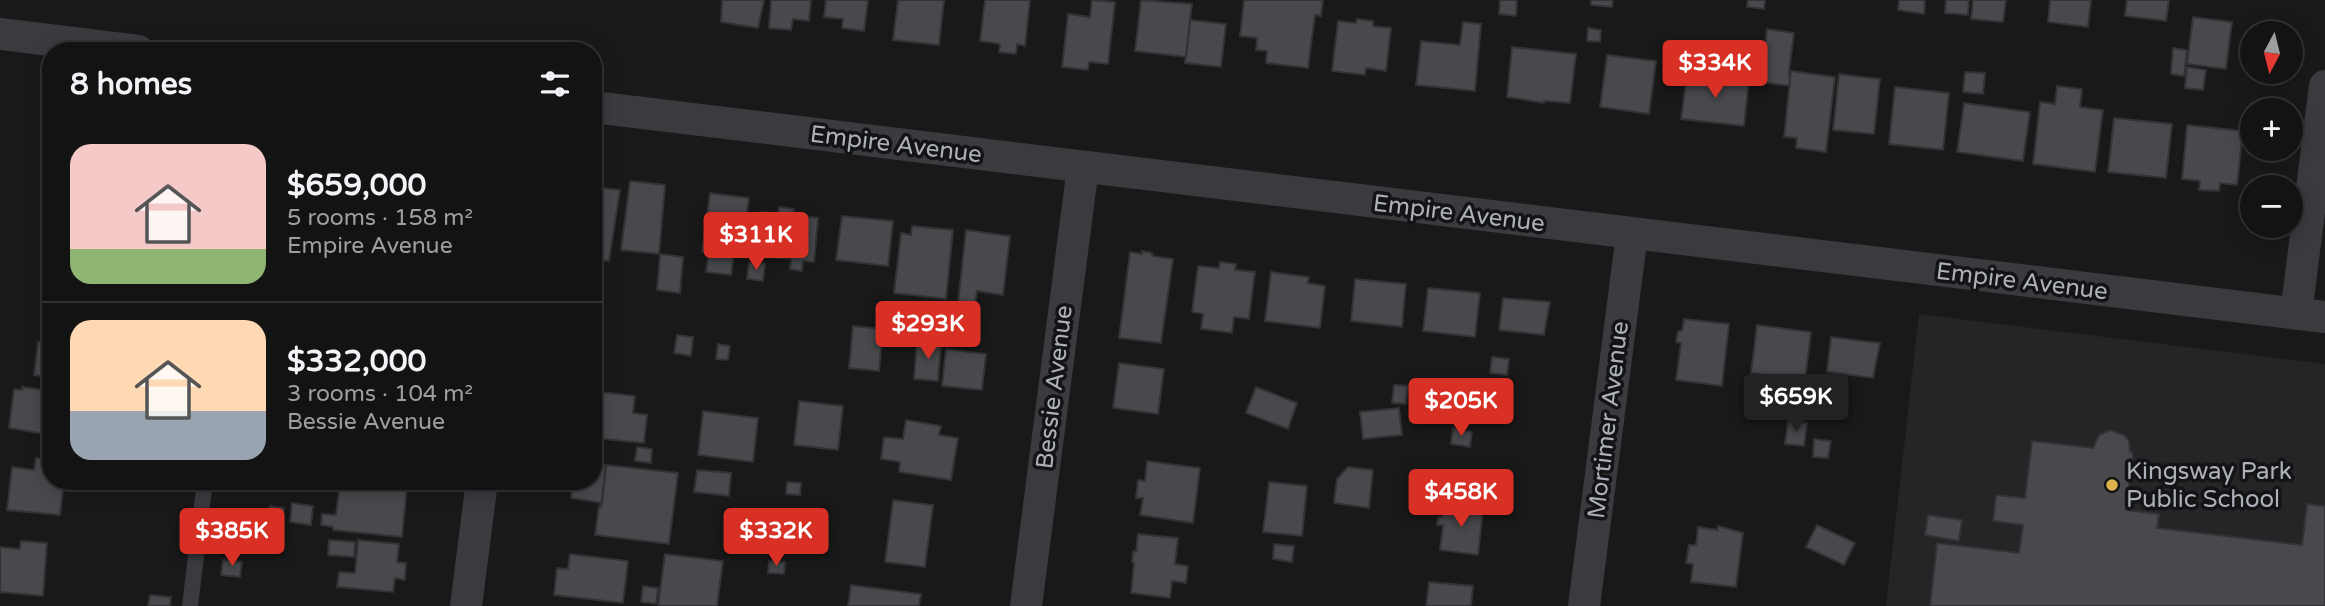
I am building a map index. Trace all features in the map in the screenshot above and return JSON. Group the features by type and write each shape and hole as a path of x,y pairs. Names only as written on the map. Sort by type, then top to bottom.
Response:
{"street":[{"path":"0,34 65,42"},
{"path":"2310,315 2325,86"},
{"name":"Empire Avenue","path":"602,108 2310,315"},
{"name":"Bessie Avenue","path":"1026,606 1083,167"},
{"name":"Mortimer Avenue","path":"1584,606 1632,234"},
{"path":"466,606 481,490"}],"lane":[{"path":"190,606 204,490"}],"shaded area":[{"name":"Kingsway Park Public School","path":"1919,314 2325,364 2325,606 1886,606"}],"building":[{"path":"722,0 764,0 758,28 721,22"},
{"path":"771,0 811,0 809,21 793,19 791,30 769,28"},
{"path":"826,0 868,0 864,31 842,28 843,19 824,17"},
{"path":"898,0 944,0 939,45 893,40"},
{"path":"985,0 1030,0 1025,46 1017,44 1016,54 999,52 1000,44 980,41"},
{"path":"1092,0 1115,2 1108,64 1089,62 1088,70 1062,67 1068,14 1090,17"},
{"path":"1141,0 1192,4 1186,57 1135,51"},
{"path":"1244,0 1323,0 1321,16 1315,15 1308,68 1266,63 1267,51 1256,50 1257,38 1240,36"},
{"path":"1500,0 1517,0 1516,16 1499,14"},
{"path":"1591,0 1613,0 1612,7 1591,5"},
{"path":"1748,0 1765,0 1764,9 1747,7"},
{"path":"1899,0 1925,0 1924,14 1898,10"},
{"path":"1946,0 1969,0 1968,15 1945,13"},
{"path":"1973,0 2006,0 2003,22 1971,19"},
{"path":"2050,0 2091,0 2088,27 2048,22"},
{"path":"2127,0 2169,0 2166,21 2125,16"},
{"path":"2193,17 2232,22 2226,69 2187,64"},
{"path":"1357,19 1373,21 1373,26 1391,28 1386,71 1366,68 1365,75 1332,71 1338,21 1356,23"},
{"path":"1190,20 1226,24 1221,67 1185,63"},
{"path":"1463,22 1481,24 1475,91 1416,85 1421,41 1460,45"},
{"path":"1588,28 1601,30 1600,42 1587,41"},
{"path":"1767,29 1794,33 1789,71 1790,86 1761,82"},
{"path":"1512,47 1576,54 1570,103 1544,103 1507,97"},
{"path":"2173,48 2187,50 2184,76 2171,74"},
{"path":"1607,55 1656,61 1649,114 1600,107"},
{"path":"2187,67 2206,70 2203,90 2185,88"},
{"path":"1791,71 1835,77 1826,152 1796,148 1797,138 1784,137"},
{"path":"1965,72 1985,73 1983,94 1963,92"},
{"path":"1687,73 1749,80 1744,126 1681,119"},
{"path":"1839,74 1880,79 1874,134 1833,130"},
{"path":"2057,86 2082,89 2080,107 2103,110 2095,172 2033,164 2040,102 2055,104"},
{"path":"1895,87 1949,93 1943,150 1889,144"},
{"path":"1964,103 2030,112 2023,161 1957,152"},
{"path":"2114,118 2172,124 2166,178 2108,172"},
{"path":"2187,125 2240,131 2237,185 2220,183 2219,191 2199,190 2200,181 2182,179"},
{"path":"630,181 665,185 659,254 621,250"},
{"path":"602,188 620,190 609,261 602,260"},
{"path":"710,193 749,198 743,240 734,254 731,275 706,272 709,252 702,252"},
{"path":"779,207 794,209 793,215 818,218 814,262 803,261 802,271 790,269 791,259 757,256 762,212 778,214"},
{"path":"842,216 893,221 888,266 836,260"},
{"path":"912,226 953,230 946,299 894,293 901,233 911,235"},
{"path":"966,230 1010,236 1003,295 977,291 975,305 958,303"},
{"path":"1142,251 1152,253 1152,256 1173,259 1161,343 1119,338 1130,252 1142,254"},
{"path":"660,254 683,257 680,293 657,290"},
{"path":"749,262 765,264 763,281 747,279"},
{"path":"1220,262 1236,264 1235,270 1255,272 1249,319 1234,317 1232,333 1201,329 1203,314 1192,312 1198,266 1219,268"},
{"path":"1271,272 1309,277 1308,283 1325,286 1320,328 1265,321"},
{"path":"1355,279 1406,284 1402,327 1351,321"},
{"path":"1428,288 1480,293 1475,337 1423,331"},
{"path":"1503,298 1550,302 1544,335 1499,330"},
{"path":"1684,319 1729,324 1722,386 1676,380 1681,343 1676,342"},
{"path":"1757,325 1811,332 1805,380 1751,373"},
{"path":"853,326 883,329 879,371 849,368"},
{"path":"677,335 693,337 691,356 674,353"},
{"path":"1831,337 1880,343 1873,378 1827,372"},
{"path":"917,341 941,343 938,381 914,379"},
{"path":"38,342 42,342 42,376 34,375"},
{"path":"718,344 730,346 728,360 716,359"},
{"path":"946,349 986,354 982,390 942,386"},
{"path":"1492,357 1509,359 1507,375 1490,373"},
{"path":"1119,363 1164,369 1158,414 1113,408"},
{"path":"1394,385 1408,386 1406,404 1392,403"},
{"path":"22,387 42,390 42,434 9,428 14,389 22,390"},
{"path":"1256,387 1297,403 1288,429 1246,413"},
{"path":"602,392 635,396 633,413 647,415 644,443 602,439"},
{"path":"799,401 843,406 838,450 794,445"},
{"path":"1399,408 1402,435 1363,439 1360,412"},
{"path":"703,411 758,418 753,462 698,455"},
{"path":"906,420 941,426 939,435 958,438 951,480 899,472 900,462 881,459 884,437 903,439"},
{"path":"1788,421 1807,423 1804,446 1785,444"},
{"path":"1453,428 1472,432 1470,447 1451,444"},
{"path":"2110,430 2124,435 2129,441 2130,452 2133,453 2126,510 2159,514 2157,528 2302,545 2307,504 2325,506 2325,606 1930,606 1937,543 2019,553 2023,525 1993,521 1996,495 2025,498 2032,441 2093,448 2099,435"},
{"path":"1814,439 1831,441 1828,458 1813,457"},
{"path":"637,447 652,449 651,463 635,461"},
{"path":"36,458 42,459 42,490 63,490 60,515 7,510 12,467 34,470"},
{"path":"1147,461 1200,468 1193,523 1140,515 1143,498 1136,498 1138,480 1145,481"},
{"path":"602,464 606,465 602,503 571,498 572,490 602,490"},
{"path":"606,465 678,473 669,544 595,535"},
{"path":"1348,467 1373,470 1369,508 1334,503 1337,479"},
{"path":"697,470 731,473 729,496 694,492"},
{"path":"787,482 801,483 800,495 786,494"},
{"path":"1269,482 1307,486 1302,536 1263,532"},
{"path":"339,490 407,490 402,537 333,530 333,527 321,525 322,514 336,515"},
{"path":"893,500 933,505 925,567 885,562"},
{"path":"292,503 313,506 311,525 290,522"},
{"path":"1444,504 1483,509 1478,555 1440,550 1443,525 1437,525 1438,517 1442,517"},
{"path":"270,506 284,508 283,516 268,515"},
{"path":"1928,515 1962,520 1959,541 1925,535"},
{"path":"1817,525 1855,543 1844,565 1806,547"},
{"path":"1718,526 1743,533 1736,587 1691,582 1693,564 1686,563 1689,545 1696,545 1698,527 1718,530"},
{"path":"1138,534 1178,538 1175,564 1188,566 1186,583 1172,581 1170,598 1131,593 1133,551 1136,552"},
{"path":"329,540 355,542 354,557 328,555"},
{"path":"358,540 399,544 397,562 406,563 405,580 395,578 393,592 337,587 339,572 355,573"},
{"path":"21,541 47,543 43,596 0,592 0,547 20,549"},
{"path":"1274,544 1294,546 1292,562 1273,559"},
{"path":"570,554 628,561 623,603 554,595 557,568 568,569"},
{"path":"665,554 723,561 717,606 658,606"},
{"path":"223,560 242,562 240,577 221,575"},
{"path":"769,561 785,562 784,574 768,573"},
{"path":"1429,582 1473,586 1471,606 1426,606"},
{"path":"851,585 921,594 919,606 848,606"},
{"path":"643,586 658,588 656,604 641,602"},
{"path":"150,595 171,597 170,606 148,606"}],"place":[{"name":"Kingsway Park Public School","path":"2112,485"}]}
